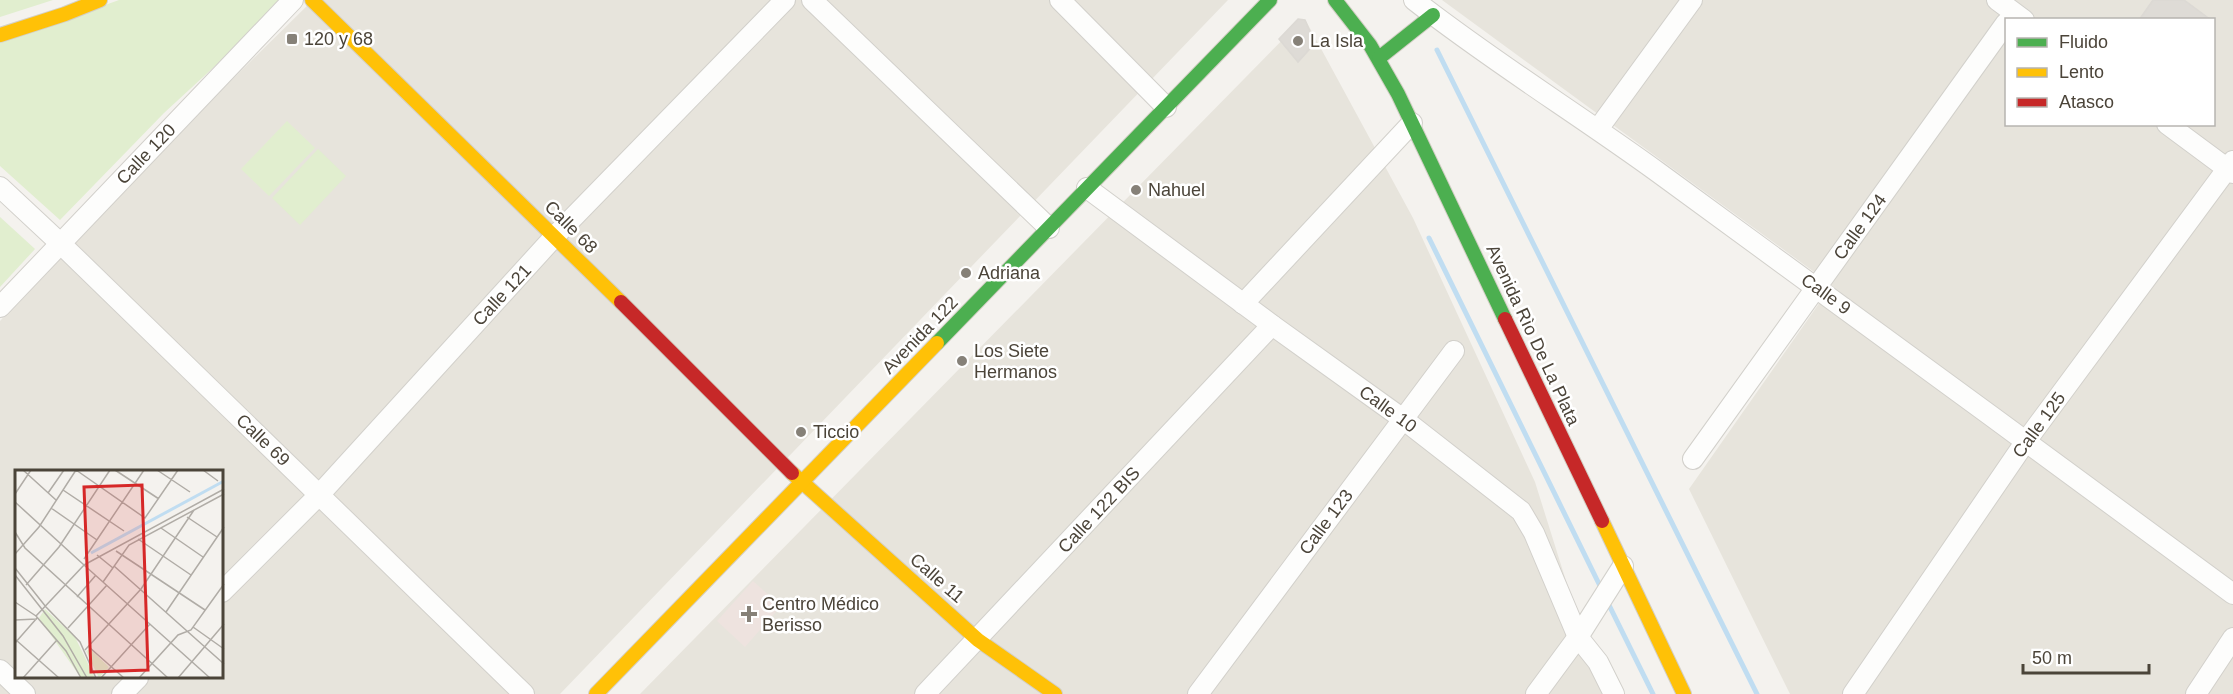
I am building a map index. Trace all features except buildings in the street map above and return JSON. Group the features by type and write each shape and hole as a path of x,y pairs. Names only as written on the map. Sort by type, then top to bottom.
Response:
{"main road":[{"path":"0,34 100,0"},
{"name":"Calle 68","path":"312,0 555,236 802,483"},
{"name":"Avenida 122","path":"596,694 1270,0"},
{"name":"Avenida Rìo De La Plata","path":"1335,0 1354,21 1379,58 1412,123 1684,694"},
{"path":"1379,58 1433,15"},
{"name":"Calle 11","path":"802,483 978,640 1055,694"}],"street":[{"name":"Calle 120","path":"0,307 293,0"},
{"name":"Calle 121","path":"224,590 319,495 555,236 785,0"},
{"path":"812,0 1049,228"},
{"path":"1060,0 1166,107"},
{"name":"Calle 9","path":"1414,0 1466,40 1598,129 1816,287 2233,594"},
{"path":"1598,129 1692,0"},
{"path":"1997,0 2016,15"},
{"name":"Calle 124","path":"1692,459 2005,30"},
{"path":"1243,304 1412,123"},
{"path":"2170,126 2231,168"},
{"name":"Calle 125","path":"1853,694 2026,441 2231,168"},
{"name":"Calle 69","path":"0,187 524,694"},
{"name":"Calle 10","path":"1087,188 1402,419 1521,511 1534,533 1578,637 1598,662 1614,694"},
{"name":"Calle 122 BIS","path":"925,694 1272,325"},
{"name":"Calle 123","path":"1198,694 1454,351"},
{"path":"1536,694 1578,637 1623,566"},
{"path":"2196,694 2233,638"},
{"path":"0,670 25,694"},
{"path":"122,694 137,679"}],"shaded area":[{"path":"313,0 1228,0 560,694 0,694 0,321 187,124"},
{"path":"1442,0 2233,0 2233,694 1790,694 1689,489 1832,285"},
{"path":"1306,21 1413,218 1535,482 1594,670 1605,694 640,694 1299,23"},
{"name":"Centro Médico Berisso","path":"753,581 781,606 745,647 717,621"}],"green space":[{"path":"0,0 53,0 0,17"},
{"path":"119,0 282,0 265,20 164,113 60,220 0,166 0,43"},
{"path":"287,121 315,148 269,196 241,169"},
{"path":"318,149 346,176 300,225 272,198"},
{"path":"0,217 35,249 0,287"}],"waterway":[{"path":"1437,50 1757,694"},
{"path":"1429,238 1602,590"},
{"path":"1607,601 1653,694"}],"traffic: fast":[{"path":"937,343 1270,0"},
{"path":"1335,0 1370,45 1398,94 1505,319"},
{"path":"1379,58 1433,15"}],"traffic: slow":[{"path":"0,35 100,0"},
{"path":"312,0 621,302"},
{"path":"596,694 937,343"},
{"path":"792,473 978,640 1055,694"},
{"path":"1602,521 1684,694"}],"traffic: jam":[{"path":"621,302 792,473"},
{"path":"1505,319 1602,521"}],"place":[{"name":"120 y 68","path":"292,39"},
{"name":"La Isla","path":"1298,41"},
{"name":"Nahuel","path":"1136,190"},
{"name":"Adriana","path":"966,273"},
{"name":"Los Siete Hermanos","path":"962,361"},
{"name":"Ticcio","path":"801,432"},
{"name":"Centro Médico Berisso","path":"749,614"}]}
